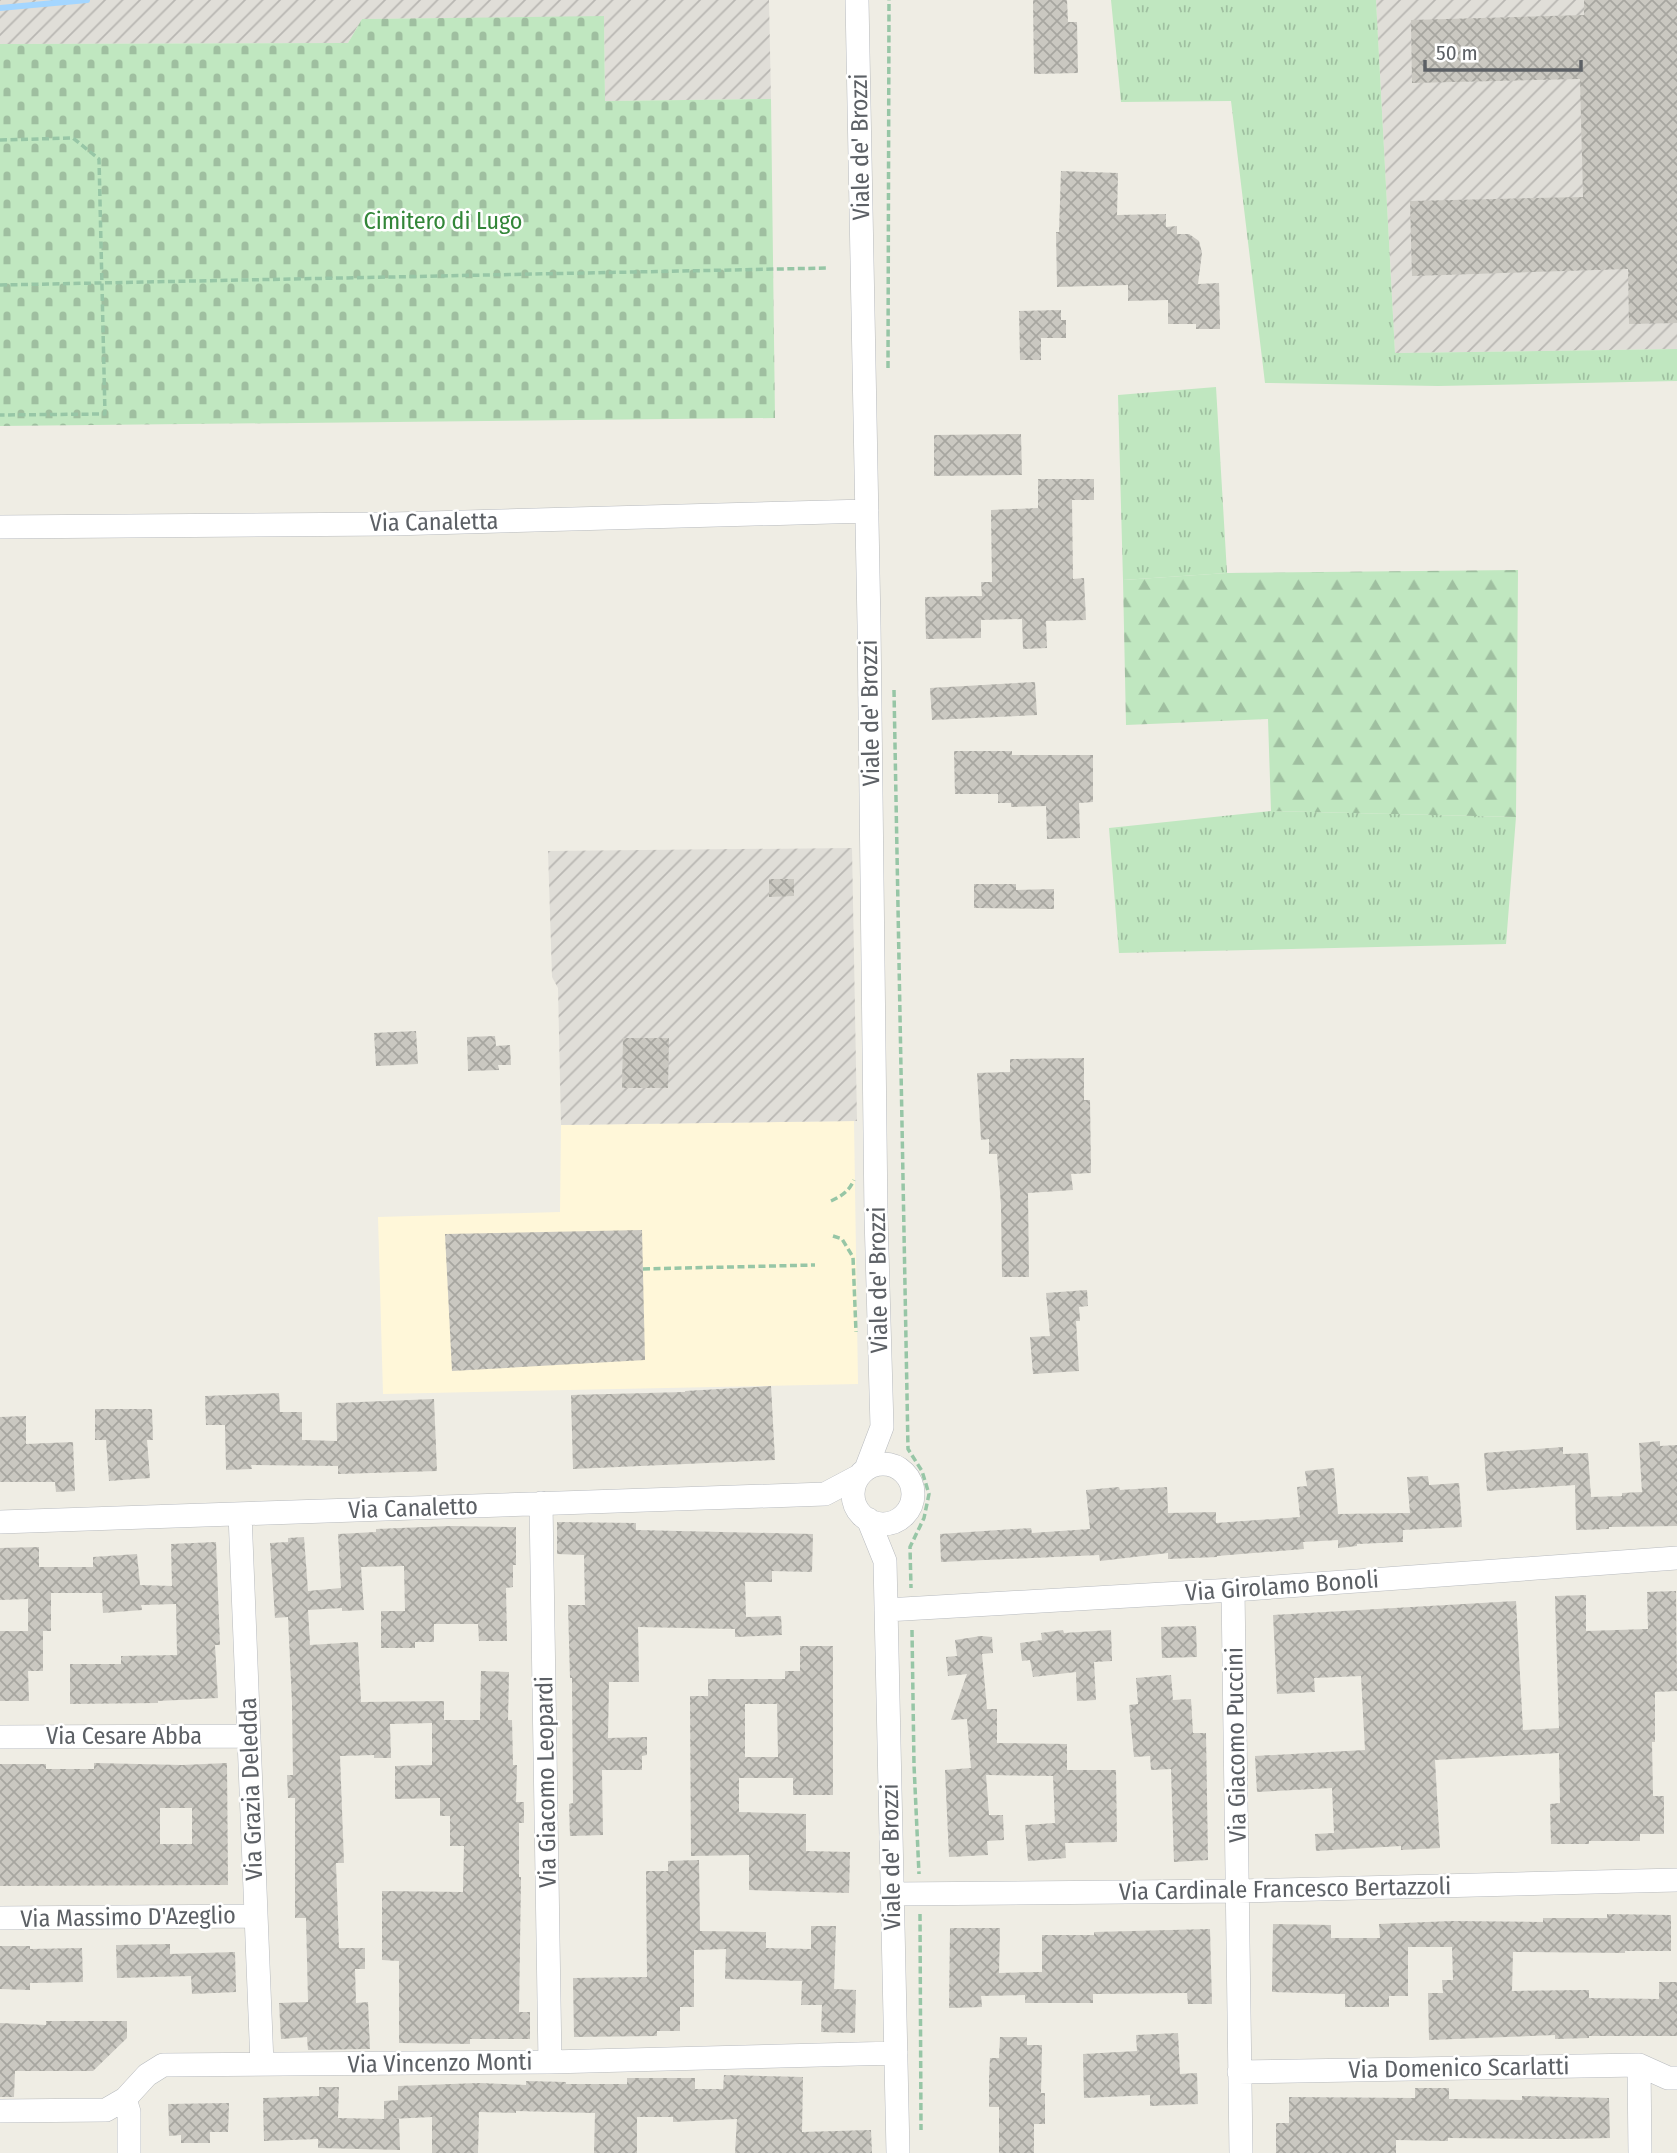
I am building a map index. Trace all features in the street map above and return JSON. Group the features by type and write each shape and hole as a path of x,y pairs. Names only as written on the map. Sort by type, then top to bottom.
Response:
{"street":[{"name":"Viale de' Brozzi","path":"857,0 882,1427 909,1479 913,1498 885,1561 898,2153"},
{"name":"Via Canaletta","path":"0,527 391,524 867,511"},
{"name":"Viale de' Brozzi","path":"882,1427 853,1494 855,1504 864,1516 885,1561"},
{"path":"863,1472 875,1465 885,1464 903,1471"},
{"name":"Via Canaletto","path":"0,1522 825,1494 863,1472"},
{"path":"825,1494 877,1523 896,1521 904,1515"},
{"name":"Via Giacomo Leopardi","path":"541,1503 550,2062"},
{"name":"Via Grazia Deledda","path":"240,1514 262,2064"},
{"name":"Via Girolamo Bonoli","path":"886,1610 1233,1590 1677,1558"},
{"name":"Via Giacomo Puccini","path":"1233,1590 1241,2153"},
{"name":"Via Cesare Abba","path":"0,1737 249,1736"},
{"name":"Via Cardinale Francesco Bertazzoli","path":"892,1894 1238,1891 1677,1880"},
{"name":"Via Massimo D'Azeglio","path":"0,1919 256,1916"},
{"name":"Via Vincenzo Monti","path":"0,2111 106,2110 125,2099 147,2075 163,2065 550,2062 896,2053"},
{"path":"1639,2065 1640,2153"},
{"name":"Via Domenico Scarlatti","path":"1239,2072 1639,2065 1668,2078 1677,2078"},
{"path":"125,2099 129,2112 129,2153"}],"path":[{"path":"888,372 889,0"},
{"path":"0,140 73,138 99,159 105,414 0,415"},
{"path":"0,285 828,268"},
{"path":"894,688 908,1449 922,1471 929,1494 924,1518 910,1547 914,1765 920,1892 921,2130"},
{"path":"643,1269 815,1265"}],"shaded area":[{"path":"0,0 769,0 771,99 605,101 604,17 362,19 348,43 0,44"},
{"path":"1376,0 1677,0 1677,349 1395,353"},
{"path":"852,848 857,1121 561,1125 558,988 552,977 548,851"},
{"path":"854,1121 858,1384 383,1394 378,1217 560,1212 561,1125"}],"green space":[{"path":"1111,0 1376,0 1395,353 1677,349 1677,381 1438,386 1265,383 1231,101 1121,102"},
{"name":"Cimitero di Lugo","path":"604,16 605,101 771,99 775,418 0,426 0,44 348,43 362,19"},
{"path":"1216,387 1227,573 1123,580 1118,395"},
{"path":"1518,570 1516,817 1271,811 1268,719 1126,725 1123,580 1227,573"},
{"path":"1271,811 1516,817 1506,944 1119,953 1109,828"}],"building":[{"path":"1033,0 1067,0 1068,22 1077,22 1078,73 1034,74"},
{"path":"1584,0 1677,0 1677,323 1629,324 1628,269 1412,276 1410,201 1583,197 1580,79 1412,83 1411,20 1584,15"},
{"path":"1061,171 1118,173 1117,215 1166,214 1166,227 1177,226 1177,234 1189,234 1199,241 1202,253 1198,284 1219,283 1220,329 1196,329 1196,324 1168,324 1168,300 1128,301 1128,285 1057,287 1056,232 1059,232"},
{"path":"1061,310 1061,320 1066,320 1066,338 1041,338 1041,360 1020,360 1019,311"},
{"path":"1021,434 1022,475 934,476 934,435"},
{"path":"1038,479 1094,479 1094,500 1072,500 1073,579 1084,578 1086,620 1046,621 1047,648 1023,649 1022,619 981,620 981,638 926,639 925,597 982,596 981,582 992,582 991,510 1038,508"},
{"path":"1035,682 1037,715 932,720 930,688"},
{"path":"954,751 1012,751 1012,755 1093,755 1093,802 1079,803 1080,838 1047,839 1046,806 1011,807 1011,803 998,803 998,794 955,794"},
{"path":"769,879 794,879 794,896 769,897"},
{"path":"974,884 1016,884 1016,890 1054,889 1054,909 974,908"},
{"path":"416,1031 418,1064 376,1066 374,1033"},
{"path":"495,1036 496,1046 510,1045 511,1065 498,1065 499,1070 468,1071 467,1037"},
{"path":"623,1038 669,1038 668,1088 622,1088"},
{"path":"1084,1058 1084,1100 1090,1100 1091,1173 1071,1174 1073,1190 1028,1193 1029,1277 1002,1277 997,1154 989,1154 989,1139 981,1140 977,1073 1010,1072 1010,1059"},
{"path":"642,1230 645,1360 452,1371 445,1234"},
{"path":"1087,1290 1088,1306 1079,1307 1080,1321 1076,1321 1079,1371 1033,1374 1030,1337 1050,1336 1046,1293"},
{"path":"771,1386 775,1460 573,1469 571,1395 685,1392"},
{"path":"279,1393 280,1412 302,1412 302,1440 337,1441 336,1403 434,1399 437,1471 338,1474 338,1466 251,1465 252,1469 226,1470 225,1425 206,1425 205,1396"},
{"path":"95,1409 152,1409 153,1440 147,1440 150,1478 109,1481 106,1440 95,1440"},
{"path":"26,1416 26,1444 73,1442 75,1491 56,1492 55,1482 0,1482 0,1417"},
{"path":"1660,1441 1660,1446 1677,1445 1677,1526 1576,1530 1575,1485 1487,1491 1484,1453 1563,1447 1563,1454 1588,1453 1591,1497 1642,1492 1639,1443"},
{"path":"1334,1468 1338,1514 1410,1513 1407,1477 1428,1476 1429,1485 1459,1483 1462,1527 1403,1530 1403,1542 1357,1544 1338,1548 1338,1540 1303,1542 1304,1549 1217,1557 1168,1559 1168,1553 1100,1561 1099,1555 941,1562 940,1534 1031,1528 1032,1533 1090,1529 1086,1490 1167,1487 1168,1513 1216,1512 1216,1523 1300,1517 1297,1487 1307,1486 1305,1471"},
{"path":"557,1522 636,1523 636,1530 813,1534 812,1572 772,1571 772,1582 745,1582 746,1617 781,1616 782,1635 735,1637 735,1629 638,1627 639,1682 609,1682 608,1738 647,1737 647,1755 642,1756 642,1770 602,1770 603,1835 570,1836 569,1804 573,1803 572,1678 568,1605 585,1605 584,1555 557,1554"},
{"path":"516,1527 513,1587 506,1588 507,1641 479,1641 478,1624 434,1624 434,1642 415,1642 415,1648 381,1648 381,1611 405,1611 404,1566 361,1567 364,1610 308,1610 310,1645 358,1642 361,1702 444,1701 444,1720 480,1720 481,1671 509,1672 508,1720 512,1720 513,1765 517,1765 516,1802 524,1802 524,1823 519,1823 519,2012 530,2012 530,2039 470,2039 470,2044 399,2043 399,1961 382,1960 382,1891 463,1892 464,1846 450,1846 450,1816 440,1816 440,1798 395,1799 395,1766 432,1765 432,1723 390,1724 391,1758 374,1758 374,1755 340,1756 344,1863 336,1863 339,1948 365,1948 365,1969 355,1969 356,2003 368,2002 370,2049 308,2050 307,2037 281,2039 279,2003 308,2002 306,1918 295,1918 295,1798 288,1798 287,1775 293,1775 288,1617 275,1618 270,1543 288,1542 288,1538 304,1537 308,1591 341,1588 338,1534 376,1532 376,1529"},
{"path":"216,1542 220,1645 215,1645 218,1698 158,1703 70,1704 70,1664 121,1664 121,1656 177,1655 176,1604 141,1605 142,1610 103,1613 102,1593 51,1593 51,1631 43,1631 43,1671 28,1671 29,1701 0,1701 0,1631 28,1631 28,1599 0,1600 0,1548 39,1547 39,1567 93,1567 93,1557 137,1554 140,1585 172,1586 171,1544"},
{"path":"1676,1591 1677,1691 1655,1692 1655,1742 1652,1742 1653,1796 1664,1796 1664,1834 1640,1834 1640,1841 1551,1844 1550,1804 1560,1803 1559,1753 1435,1760 1440,1848 1401,1850 1401,1846 1316,1851 1315,1834 1334,1833 1332,1788 1257,1792 1255,1756 1365,1750 1361,1676 1314,1678 1315,1692 1277,1694 1273,1615 1516,1601 1523,1730 1559,1728 1555,1596 1586,1595 1586,1631 1648,1629 1647,1592"},
{"path":"1196,1626 1197,1657 1162,1658 1161,1627"},
{"path":"1063,1630 1064,1633 1111,1630 1112,1661 1094,1662 1096,1700 1077,1701 1076,1672 1033,1677 1030,1660 1022,1661 1020,1643 1042,1640 1041,1633"},
{"path":"992,1637 993,1653 982,1654 987,1709 997,1709 997,1743 1067,1744 1067,1770 1116,1770 1117,1842 1065,1843 1066,1858 1028,1861 1025,1825 1055,1823 1053,1776 986,1775 989,1815 1003,1815 1004,1840 987,1841 988,1855 949,1857 945,1770 971,1768 967,1719 951,1720 967,1674 948,1676 946,1657 957,1656 955,1640"},
{"path":"800,1646 833,1646 833,1795 793,1795 793,1778 739,1778 739,1812 806,1814 806,1851 850,1852 849,1893 749,1890 749,1855 691,1856 690,1696 708,1696 708,1679 785,1679 785,1671 800,1671","holes":["745,1704 777,1704 778,1757 745,1757"]},
{"path":"1171,1675 1173,1700 1191,1699 1193,1733 1206,1733 1208,1860 1174,1862 1171,1769 1151,1770 1150,1756 1134,1757 1129,1705 1138,1704 1136,1678"},
{"path":"94,1763 227,1763 228,1885 0,1886 0,1764 46,1764 46,1769 94,1769","holes":["160,1808 192,1808 192,1844 160,1844"]},
{"path":"699,1860 700,1931 766,1932 766,1948 811,1949 811,1926 836,1926 834,1989 856,1990 855,2033 821,2032 822,2005 801,2005 802,1981 725,1979 726,1949 694,1950 694,2007 680,2007 680,2031 657,2031 657,2036 574,2037 573,1978 647,1977 646,1871 668,1871 668,1861"},
{"path":"1607,1914 1671,1915 1671,1951 1513,1952 1512,1991 1589,1990 1589,1998 1659,1999 1659,1982 1677,1982 1677,2036 1589,2036 1555,2039 1555,2035 1429,2040 1428,1993 1443,1993 1442,1980 1453,1980 1452,1947 1408,1947 1408,1996 1389,1996 1389,2007 1345,2007 1345,1994 1272,1992 1273,1924 1331,1925 1331,1938 1380,1938 1379,1924 1452,1921 1543,1922 1543,1918 1607,1918"},
{"path":"950,1928 1000,1928 999,1973 1042,1972 1042,1935 1210,1929 1212,2004 1188,2004 1187,1993 1093,1994 1093,2003 1025,2003 1025,1995 981,1996 982,2007 949,2008"},
{"path":"170,1944 170,1954 235,1952 236,1992 192,1994 191,1976 117,1978 116,1945"},
{"path":"0,1946 30,1946 30,1949 82,1948 83,1982 30,1983 30,1990 0,1989"},
{"path":"46,2021 127,2021 127,2038 93,2071 15,2071 14,2097 0,2097 0,2023 46,2025"},
{"path":"1178,2033 1180,2074 1197,2073 1198,2104 1150,2106 1150,2095 1084,2098 1083,2054 1137,2051 1136,2035"},
{"path":"1000,2037 1027,2037 1027,2045 1042,2045 1041,2093 1045,2093 1045,2124 1034,2124 1034,2153 999,2153 999,2107 989,2107 989,2077 990,2058 999,2058"},
{"path":"724,2075 803,2077 802,2132 871,2130 872,2153 735,2153 737,2119 673,2122 673,2117 637,2117 637,2153 594,2153 595,2113 516,2111 479,2112 478,2153 432,2153 432,2117 391,2119 399,2119 400,2150 318,2148 318,2139 264,2141 263,2098 319,2096 319,2087 339,2087 338,2118 384,2119 384,2101 398,2100 398,2086 479,2083 526,2085 526,2081 627,2084 627,2078 695,2078 695,2089 723,2089"},
{"path":"1415,2088 1449,2088 1449,2099 1522,2100 1522,2096 1609,2098 1610,2138 1396,2140 1396,2153 1276,2153 1276,2123 1289,2123 1289,2097 1415,2098"},
{"path":"229,2103 228,2132 210,2132 210,2143 181,2143 181,2135 169,2136 168,2104"}],"waterway":[{"path":"0,8 87,0"}]}
